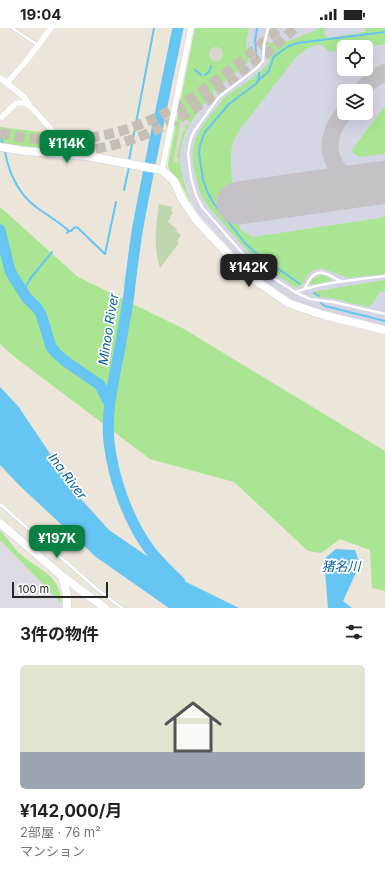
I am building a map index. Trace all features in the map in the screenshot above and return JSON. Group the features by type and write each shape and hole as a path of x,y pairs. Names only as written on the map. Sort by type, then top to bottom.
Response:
{"street":[{"path":"7,83 50,28"},
{"path":"161,170 192,28"},
{"path":"0,78 24,96 30,106 72,154"},
{"path":"2,117 16,103 23,103 30,106"},
{"path":"0,147 26,152 72,154 161,170 174,181 184,202 198,222 248,275 288,303 323,315 385,330"},
{"path":"0,523 62,576 105,608"},
{"path":"62,576 67,595 67,608"},
{"path":"67,595 83,592"}],"lane":[{"path":"12,28 38,45"},
{"path":"268,28 264,45 263,61 257,68 222,94 209,110 191,138 188,150 189,164 196,195 206,212 254,265 295,292 310,299 333,302 385,314"},
{"path":"304,288 310,277 315,273 321,272 326,273 342,282"},
{"path":"295,292 304,288 385,276"},
{"path":"0,504 97,589 122,608"}],"shaded area":[{"path":"249,28 385,28 385,326 313,308 293,300 259,278 231,250 196,211 182,174 180,148 189,127 206,101 214,94 213,91 249,62 246,44"},
{"path":"213,47 219,47 223,51 223,57 219,61 213,61 209,57 209,51"},
{"path":"181,119 190,121 189,125 186,125 185,131 183,131 177,157 179,158 178,163 173,162"},
{"path":"0,540 62,604 62,608 0,608"}],"green space":[{"path":"195,28 249,28 246,44 249,62 213,91 214,94 208,99 194,118 183,139 180,159 181,168 190,201 179,180 169,169 168,164"},
{"path":"320,28 325,28 324,33 328,38 365,32 365,28 385,28 385,44 373,46 373,40 337,40 337,51 329,52 324,47 318,45 308,48 296,57 239,131 233,142 231,151 231,173 240,229 252,237 381,218 385,214 385,274 348,278 321,268 308,274 304,283 297,288 257,261 210,209 199,190 193,163 193,149 199,131 225,97 254,77 269,63 268,43 288,41"},
{"path":"385,106 385,154 360,157 354,154 352,150"},
{"path":"0,127 49,133 59,143 54,150 26,148 0,143"},
{"path":"159,204 172,207 171,211 173,212 168,222 177,229 176,231 181,235 177,241 179,243 160,268 156,252 156,228"},
{"path":"0,207 78,277 184,329 385,451 385,591 372,588 370,550 340,539 321,553 308,551 234,482 150,459 16,358 0,344"},
{"path":"320,275 327,276 331,281 309,285 311,280"},
{"path":"385,280 385,291 379,293 373,303 368,307 331,298 318,297 313,295 312,292"},
{"path":"0,530 18,552 52,578 57,585 62,604 0,540"}],"water":[{"path":"0,387 18,406 80,498 109,530 182,580 239,608 169,608 96,557 19,485 0,465"},
{"name":"猪名川","path":"336,549 355,550 360,564 343,601 352,608 328,608 324,559"}],"waterway":[{"path":"129,160 154,28"},
{"name":"Minoo River","path":"178,28 138,229 127,306 110,399 108,428 114,470 134,525 149,549 180,582"},
{"path":"257,28 255,41 257,60"},
{"path":"259,80 269,71 273,58 289,46 298,43 385,32"},
{"path":"205,75 209,72 211,66"},
{"path":"195,70 201,75"},
{"path":"259,73 257,83 229,104 205,132 200,145 199,154 203,180 214,204 245,243 257,254 300,284"},
{"path":"0,134 3,144"},
{"path":"5,152 12,175 25,196 36,207 69,231 67,233"},
{"path":"124,190 129,167"},
{"path":"69,231 75,227 78,228 105,254 116,202"},
{"path":"0,230 10,271 26,297 41,314 51,347 65,361 100,385 109,403"},
{"path":"23,292 30,279 52,252"},
{"path":"314,293 319,296"},
{"path":"321,303 325,306 385,321"}],"taxiway":[{"path":"368,84 385,72"},
{"path":"339,120 334,128 330,145 334,163 340,170 355,181 375,184"}],"runway":[{"path":"238,203 385,182"}],"tunnel":[{"path":"0,133 43,139 82,139 118,132 153,119 185,102 217,80 279,28"},
{"path":"66,152 100,148 131,140 162,127 191,111 245,72 295,28"}],"water label":[{"name":"Ina River","path":"68,476"}]}
